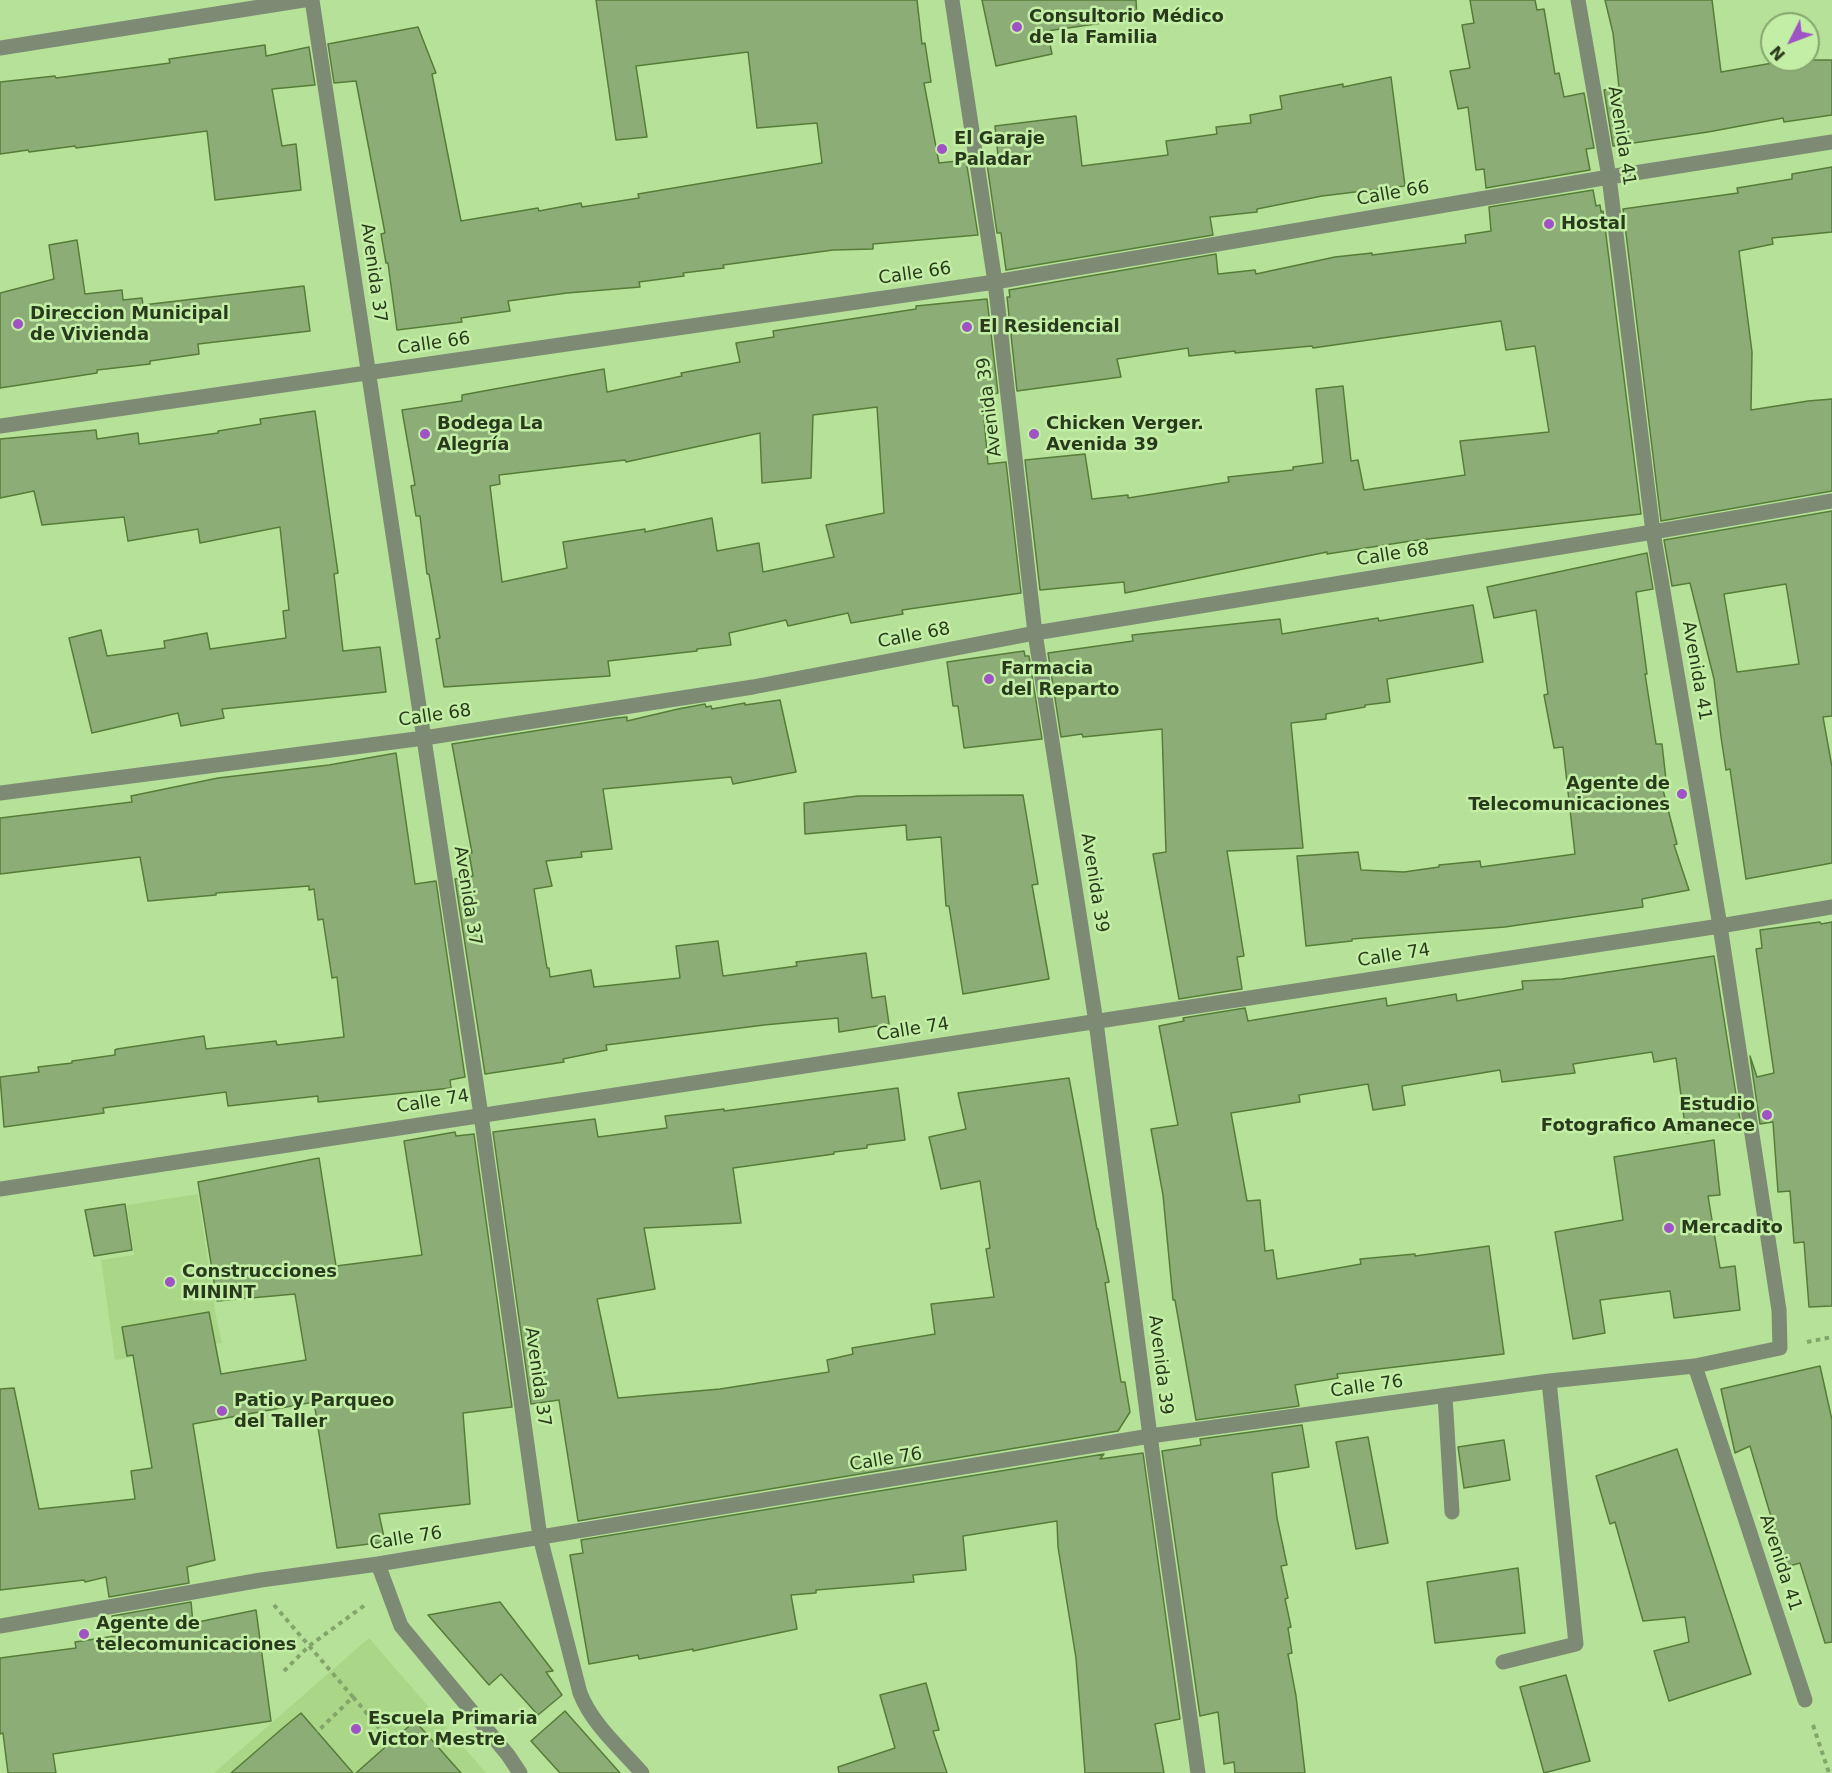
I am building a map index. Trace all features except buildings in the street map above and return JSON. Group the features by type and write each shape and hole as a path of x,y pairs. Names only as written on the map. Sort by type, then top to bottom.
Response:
{"street":[{"path":"0,48 304,0"},
{"name":"Avenida 37","path":"312,0 480,1115 540,1537 585,1706 642,1773"},
{"name":"Avenida 39","path":"952,0 995,282 1035,633 1096,1022 1150,1436 1198,1773"},
{"name":"Avenida 41","path":"1578,0 1609,177 1653,532 1720,926 1779,1310 1780,1348"},
{"name":"Calle 66","path":"0,426 995,282 1609,177 1832,142"},
{"name":"Calle 68","path":"0,793 424,738 753,687 1035,633 1832,501"},
{"name":"Calle 74","path":"0,1189 1832,907"},
{"name":"Calle 76","path":"0,1626 254,1581 378,1564 1150,1436 1549,1381 1695,1366 1780,1348"},
{"name":"Avenida 41","path":"1695,1366 1805,1700"},
{"path":"1503,1662 1576,1644 1549,1381"},
{"path":"1445,1396 1452,1512"},
{"path":"378,1564 401,1626 508,1755 520,1773"}],"path":[{"path":"254,1581 391,1743"},
{"path":"284,1671 309,1646 388,1588"},
{"path":"317,1732 352,1697"},
{"path":"1805,1700 1829,1773"}],"shaded area":[{"path":"198,1194 222,1343 115,1360 101,1260 134,1255 127,1205"},
{"name":"Escuela Primaria Victor Mestre","path":"369,1638 486,1773 214,1773"}],"place":[{"name":"Consultorio Médico de la Familia","path":"1017,27"},
{"name":"El Garaje Paladar","path":"942,149"},
{"name":"Hostal","path":"1549,224"},
{"name":"Direccion Municipal de Vivienda","path":"18,324"},
{"name":"El Residencial","path":"967,327"},
{"name":"Bodega La Alegría","path":"425,434"},
{"name":"Chicken Verger. Avenida 39","path":"1034,434"},
{"name":"Farmacia del Reparto","path":"989,679"},
{"name":"Agente de Telecomunicaciones","path":"1682,794"},
{"name":"Estudio Fotografico Amanece","path":"1767,1115"},
{"name":"Mercadito","path":"1669,1228"},
{"name":"Construcciones MININT","path":"170,1282"},
{"name":"Patio y Parqueo del Taller","path":"222,1411"},
{"name":"Agente de telecomunicaciones","path":"84,1634"},
{"name":"Escuela Primaria Victor Mestre","path":"356,1729"}]}
